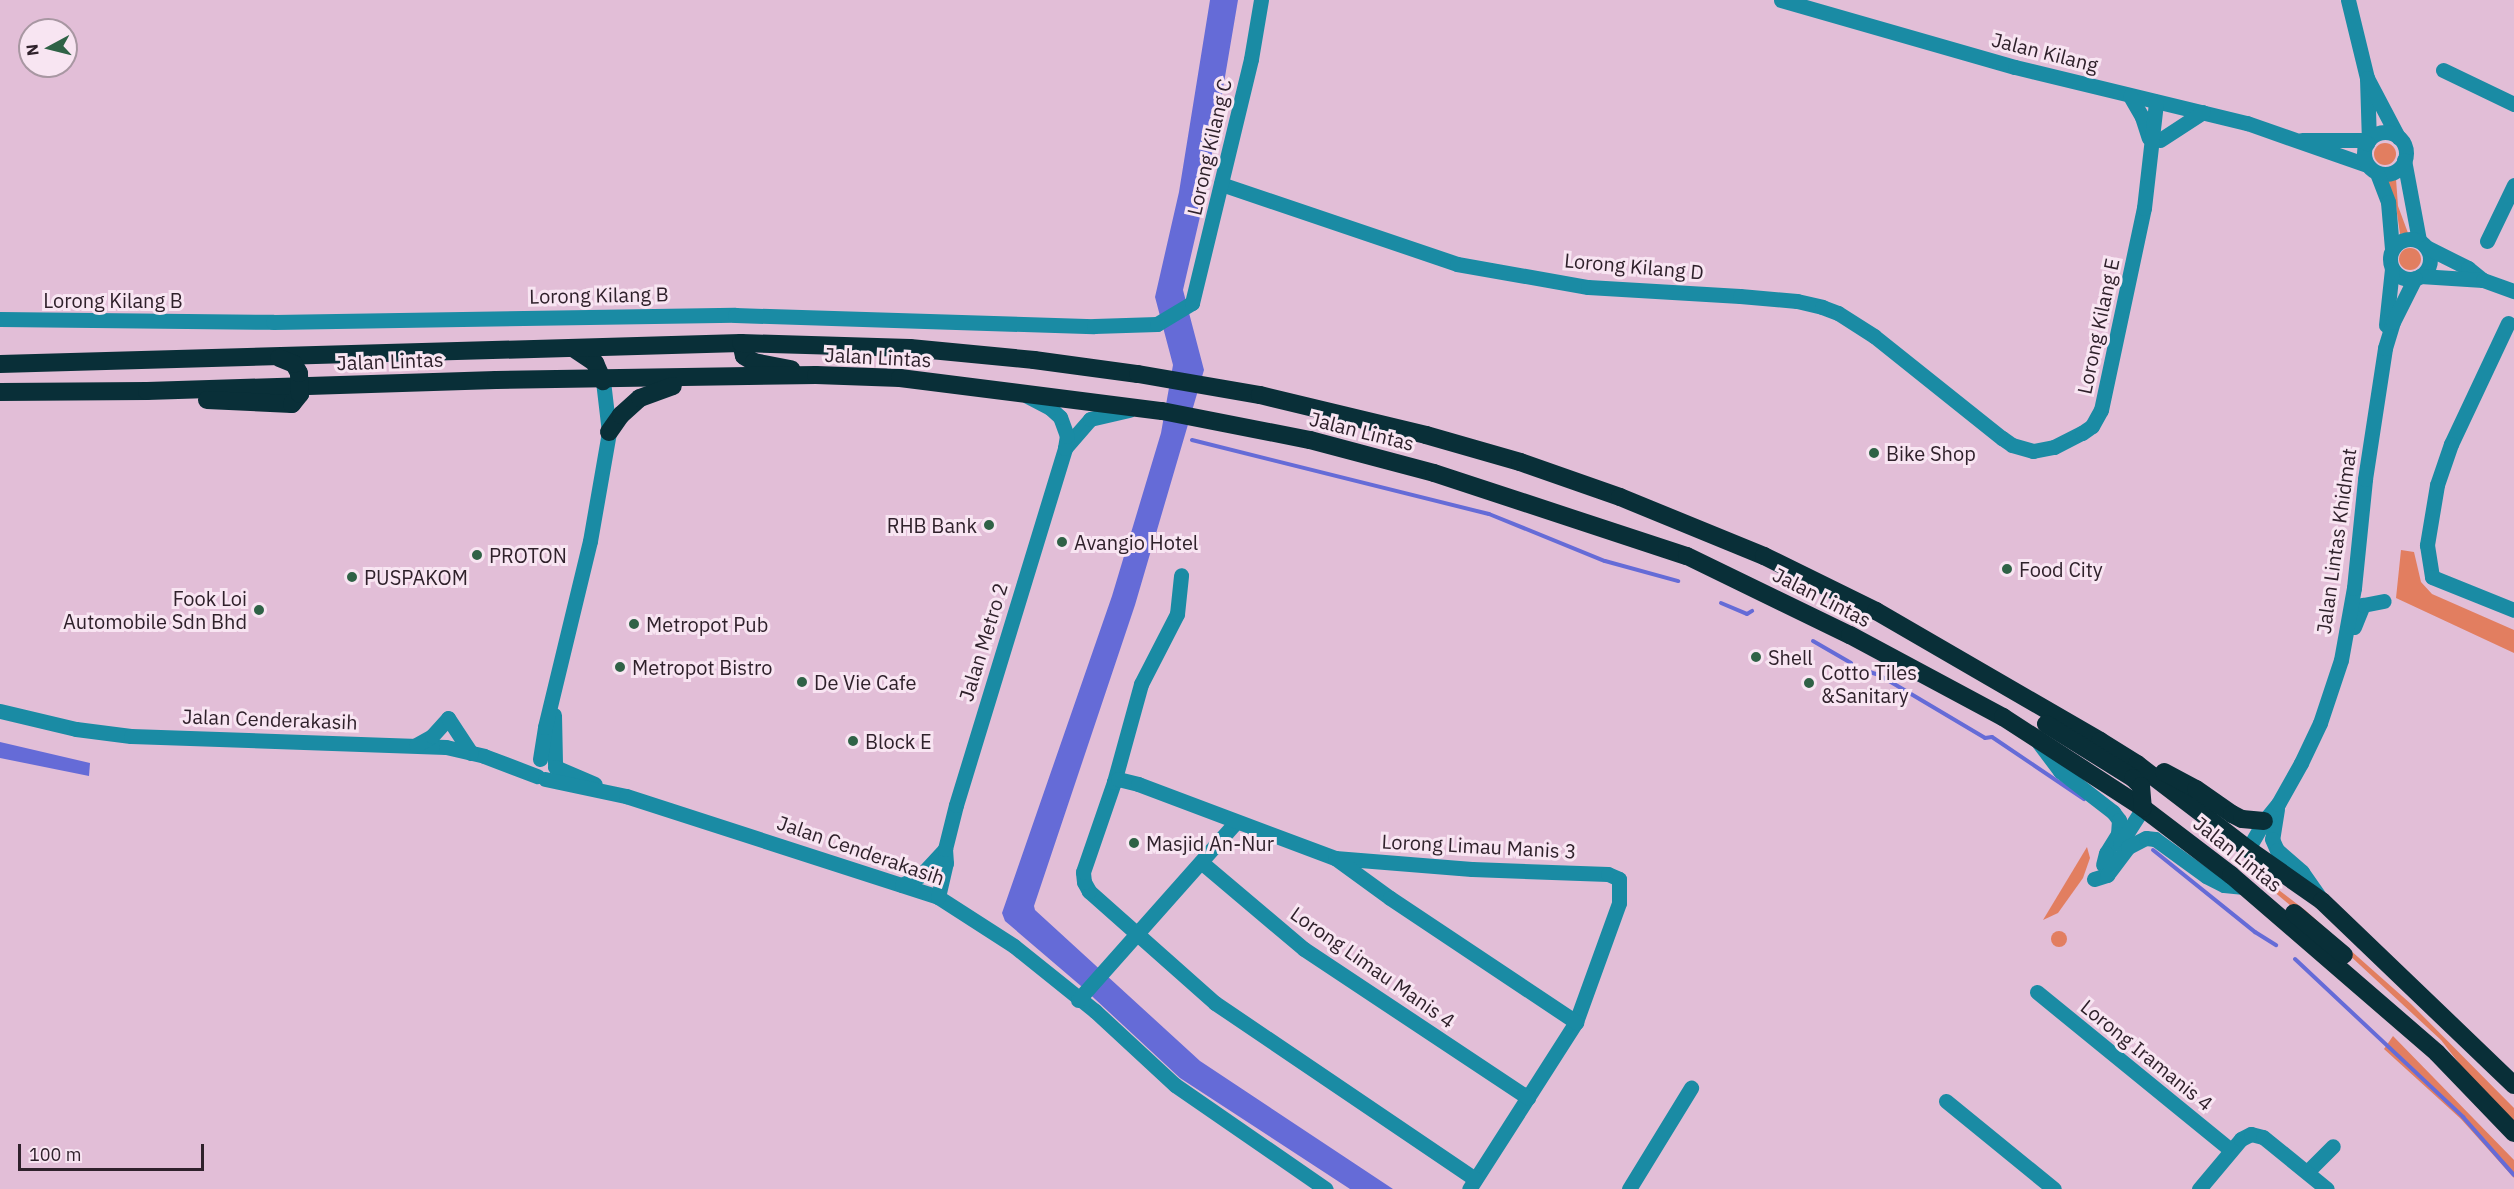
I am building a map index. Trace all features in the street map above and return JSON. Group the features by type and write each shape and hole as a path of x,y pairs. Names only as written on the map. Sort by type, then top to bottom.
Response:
{"highway":[{"name":"Jalan Lintas","path":"0,364 279,358 741,343 910,348 1045,361 1138,374 1260,395 1426,435 1520,462 1620,497 1764,556 1914,633 2137,764 2248,849 2322,901 2514,1085"},
{"path":"741,343 744,356 754,362 816,375"},
{"path":"573,348 595,363 603,381"},
{"path":"0,392 147,392 165,398 292,404 297,400 301,386 294,364 279,358"},
{"name":"Jalan Lintas","path":"301,386 496,380 603,381 816,375 900,378 1019,392 1162,411 1310,440 1434,472 1687,556 1850,635 2003,717 2143,808 2244,887 2437,1053 2514,1133"},
{"path":"609,432 621,415 640,398 694,379"},
{"path":"1914,633 1958,669 2133,778 2141,786 2143,808"},
{"path":"2137,764 2158,769 2196,789 2242,819 2264,821"},
{"path":"2248,849 2240,862 2242,871 2386,992 2430,1035 2437,1053"}],"street":[{"name":"Lorong Kilang C","path":"1192,303 1251,59 1261,0"},
{"name":"Jalan Kilang","path":"1781,0 1918,41 2130,96 2203,112 2299,140 2319,150 2372,169"},
{"path":"2348,0 2367,78 2368,141 2364,152 2388,202 2392,269 2391,297 2384,334 2385,348"},
{"path":"2443,70 2514,104"},
{"path":"2367,78 2406,152 2404,160 2429,263 2417,277"},
{"path":"2130,96 2155,143 2203,112"},
{"name":"Lorong Kilang E","path":"2012,445 2033,452 2054,447 2082,434 2097,419 2129,285 2161,103"},
{"path":"2368,141 2384,133 2397,137"},
{"name":"Jalan Kilang","path":"2299,140 2368,141"},
{"path":"2372,169 2393,172 2404,160"},
{"name":"Lorong Kilang D","path":"1221,184 1457,264 1588,287 1797,301 1822,306 1838,313 1874,336 2012,445"},
{"path":"2487,242 2514,185"},
{"path":"2392,249 2404,239 2423,244 2468,268 2483,280"},
{"path":"2392,269 2402,277 2483,280 2514,291"},
{"name":"Jalan Lintas Khidmat","path":"2278,804 2320,723 2341,660 2354,588 2365,479 2385,348 2393,322 2417,277"},
{"name":"Lorong Kilang B","path":"0,319 273,322 735,315 1094,326 1157,324 1192,303"},
{"path":"2508,323 2451,444 2437,485 2427,545 2432,577 2514,610"},
{"path":"545,768 554,691 582,577 609,432 603,381"},
{"name":"Jalan Metro 2","path":"938,897 946,863 945,849 1007,630 1067,436 1060,417 1050,408 1019,392"},
{"name":"Jalan Metro 2","path":"1065,448 1081,427 1095,417 1126,410 1162,411"},
{"path":"1114,782 1119,779 1138,784 1335,858 1390,898 1576,1022 1472,1184 1215,1003 1089,891 1084,882 1083,872 1114,782 1141,684 1177,614 1181,575"},
{"path":"2341,660 2351,639 2355,619 2363,605 2384,601"},
{"name":"Jalan Cenderakasih","path":"0,711 76,729 131,736 446,747 545,768 938,897 1014,946 1081,997 1175,1085 1326,1189"},
{"path":"414,746 432,736 448,718 477,754"},
{"path":"2037,740 2060,771 2113,812 2119,820 2118,834 2106,853 2103,866 2143,808"},
{"path":"2248,849 2264,821 2278,804"},
{"path":"2278,804 2272,825 2272,839 2277,850 2302,872 2322,901"},
{"path":"1081,997 1236,822"},
{"path":"2094,879 2108,875 2128,848 2146,838 2154,839 2206,876 2224,885 2244,887"},
{"name":"Jalan Metro 2","path":"902,885 920,876 945,849"},
{"name":"Lorong Limau Manis 3","path":"1335,858 1472,869 1608,874 1619,879 1619,903 1576,1022"},
{"name":"Lorong Limau Manis 4","path":"1201,862 1322,962 1528,1098"},
{"name":"Lorong Iramanis 4","path":"2037,992 2231,1150"},
{"path":"1629,1189 1691,1088"},
{"path":"1946,1101 2054,1189"},
{"path":"2199,1189 2241,1139 2251,1134 2263,1137 2308,1171 2327,1189"},
{"path":"2308,1171 2333,1146"}],"shaded area":[{"path":"1210,0 1238,0 1205,195 1183,290 1204,370 1135,605 1034,906 1035,910 1200,1061 1393,1189 1350,1189 1180,1078 1081,986 1005,921 1002,913 1112,596 1161,433 1173,365 1155,297 1179,192"},
{"path":"2385,143 2393,146 2396,154 2393,162 2385,165 2377,162 2374,154 2377,146"},
{"path":"2396,179 2398,206 2408,233 2400,234 2396,206 2386,180"},
{"path":"2406,248 2414,248 2421,255 2421,263 2414,270 2406,270 2399,263 2399,255"},
{"path":"2401,550 2414,552 2421,582 2432,594 2514,630 2514,653 2396,598"},
{"path":"0,742 90,763 89,776 0,758"},
{"path":"2087,847 2090,858 2083,878 2058,913 2043,920"},
{"path":"2259,875 2305,910 2411,1004 2514,1108 2514,1123 2468,1075 2441,1040 2347,953 2259,879"},
{"path":"2059,931 2065,933 2067,939 2065,945 2059,947 2053,945 2051,939 2053,933"},
{"path":"2393,1036 2514,1160 2514,1178 2461,1119 2384,1049"}],"waterway":[{"path":"1192,440 1489,514 1605,561 1678,581"},
{"path":"1721,603 1747,614 1752,611"},
{"path":"1813,641 1851,663"},
{"path":"1863,670 1879,675 1985,738 1992,737 2084,799"},
{"path":"2153,850 2255,932 2276,945"},
{"path":"2295,959 2463,1117 2514,1175"}],"place":[{"name":"Bike Shop","path":"1874,453"},
{"name":"RHB Bank","path":"989,525"},
{"name":"Avangio Hotel","path":"1062,542"},
{"name":"PROTON","path":"477,555"},
{"name":"Food City","path":"2007,569"},
{"name":"PUSPAKOM","path":"352,577"},
{"name":"Fook Loi Automobile Sdn Bhd","path":"259,610"},
{"name":"Metropot Pub","path":"634,624"},
{"name":"Shell","path":"1756,657"},
{"name":"Metropot Bistro","path":"620,667"},
{"name":"De Vie Cafe","path":"802,682"},
{"name":"Cotto Tiles &Sanitary","path":"1809,683"},
{"name":"Block E","path":"853,741"},
{"name":"Masjid An-Nur","path":"1134,843"}]}
